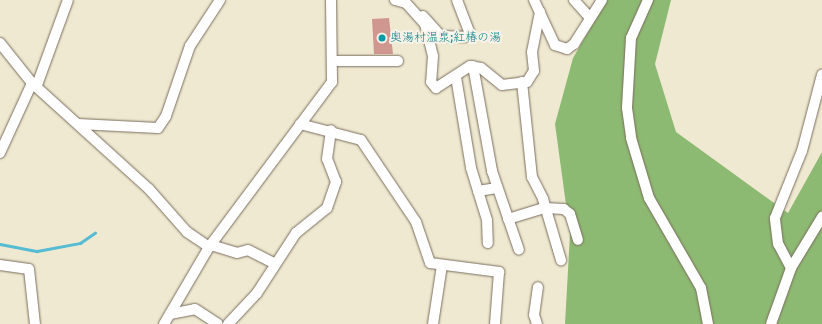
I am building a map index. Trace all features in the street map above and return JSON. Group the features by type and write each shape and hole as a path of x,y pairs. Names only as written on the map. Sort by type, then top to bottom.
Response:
{"street":[{"path":"0,153 34,84 68,0"},
{"path":"78,124 158,128 166,116 190,46 220,0"},
{"path":"164,324 210,246 332,82 334,61 331,0"},
{"path":"395,0 413,6 441,36 458,39 470,34 457,0"},
{"path":"534,0 560,48 574,44 602,0"},
{"path":"574,0 590,18"},
{"path":"648,0 631,38 627,108 631,138 649,198 701,288 708,324"},
{"path":"406,3 425,24 431,42 432,87 441,88 456,77 463,69 474,66 502,85 522,82 531,77 534,71 532,52 540,12"},
{"path":"0,43 34,84 149,189 187,232 210,246 237,253 248,250 276,264"},
{"path":"334,61 398,61"},
{"path":"474,66 497,188 519,250"},
{"path":"791,268 778,244 775,218 795,173 822,75"},
{"path":"456,77 478,191 487,220 488,243"},
{"path":"522,82 532,177 545,208 561,260"},
{"path":"300,124 331,130 361,140 416,222 428,250 427,260 442,265 499,272 495,324"},
{"path":"228,324 257,293 296,233 317,219 333,194 334,173 326,159 331,130"},
{"path":"478,191 497,188"},
{"path":"508,219 545,208 564,209 570,214 578,240"},
{"path":"771,324 791,268 822,217"},
{"path":"0,265 29,269 35,324"},
{"path":"433,324 442,265"},
{"path":"537,324 534,315 538,286"},
{"path":"170,314 195,309 218,324"}],"green space":[{"path":"607,0 671,0 655,64 676,132 788,213 822,152 822,324 565,324 570,234 555,124 573,58"}],"building":[{"name":"奥湯村温泉;紅椿の湯","path":"389,18 393,54 374,54 372,19"}],"waterway":[{"path":"0,244 37,251 80,243 95,233"}],"place":[{"name":"奥湯村温泉;紅椿の湯","path":"382,38"}]}
